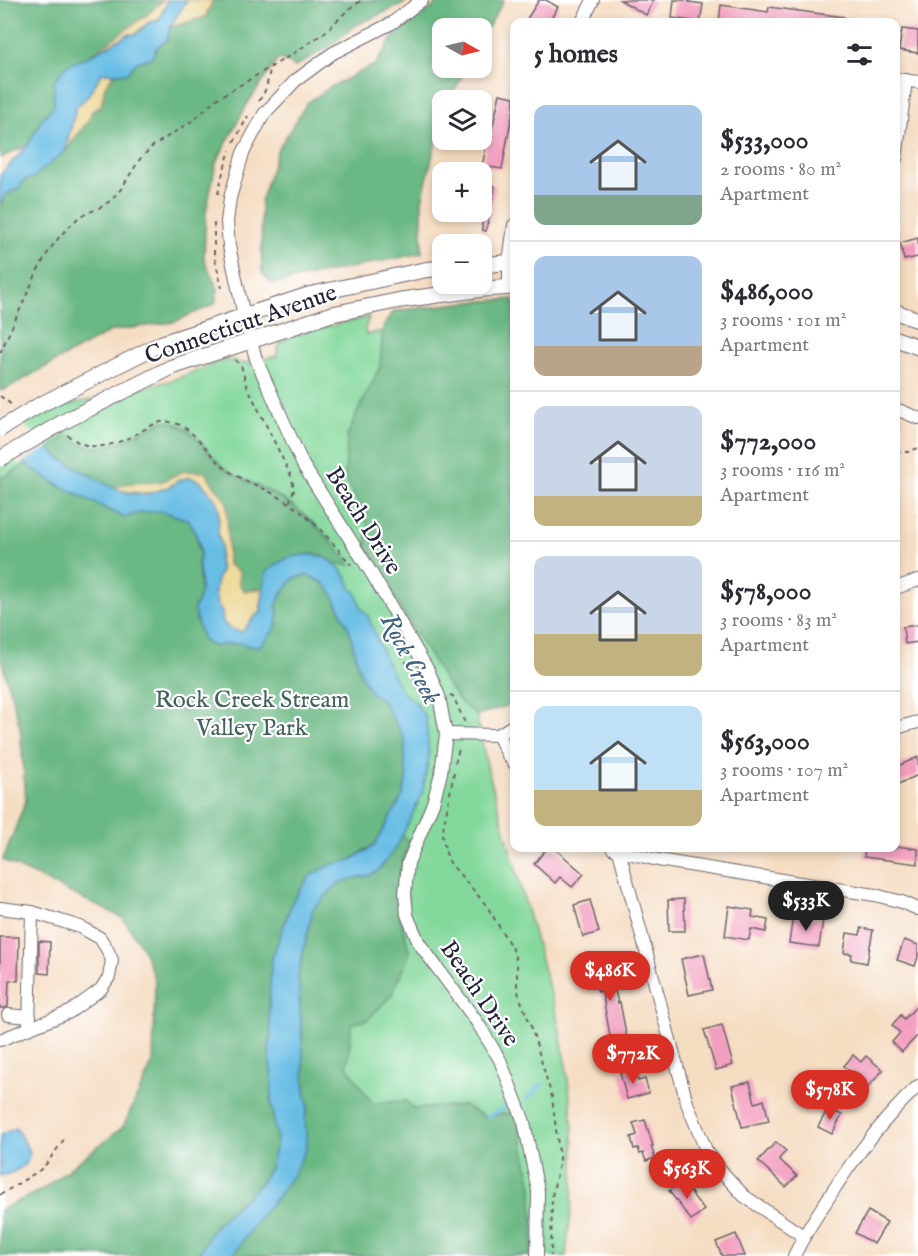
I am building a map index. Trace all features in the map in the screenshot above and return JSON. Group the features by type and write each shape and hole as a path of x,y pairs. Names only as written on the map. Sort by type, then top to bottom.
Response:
{"main road":[{"path":"492,264 510,262"},
{"name":"Connecticut Avenue","path":"0,429 38,406 162,343 308,295 432,270"},
{"name":"Connecticut Avenue","path":"0,459 66,428 172,367 332,314 401,300 510,287"},
{"path":"900,313 918,320"},
{"path":"900,341 918,348"}],"street":[{"name":"Beach Drive","path":"422,0 392,23 333,53 295,81 264,114 243,153 230,198 227,222 229,246 256,359 303,465 372,574 429,672 439,696 446,734 441,773 433,803 408,863 405,894 407,915 418,943 477,1022 500,1060 524,1122 538,1191 537,1256"},
{"path":"584,18 593,0"},
{"path":"900,130 907,80"},
{"path":"900,411 918,418"},
{"path":"900,587 918,580"},
{"path":"900,727 918,722"},
{"path":"446,734 498,735 510,728"},
{"path":"498,735 510,759"},
{"path":"617,852 687,1103 706,1150 744,1196 803,1236"},
{"path":"627,852 658,860 875,895 918,909"},
{"path":"0,908 32,912 80,927 100,938 112,960 109,978 101,989 70,1012 30,1023 0,1040"},
{"path":"30,1023 32,912"},
{"path":"8,1015 30,1023"},
{"path":"794,1256 803,1236 854,1158 899,1104 918,1086"}],"path":[{"path":"0,353 50,249 79,217 110,201 121,189 140,159 153,146 195,119 215,100 324,33 362,0"},
{"path":"235,360 241,365 246,384 292,478 294,490 289,502"},
{"path":"0,396 18,409"},
{"path":"66,428 84,445 92,446 113,444 160,422 172,422 181,426 228,471 289,502 325,534 351,565"},
{"path":"900,452 908,452 918,447"},
{"path":"392,632 399,651 423,695 432,698"},
{"path":"444,695 453,696 466,725"},
{"path":"459,747 442,835 450,863 487,906 510,943 516,959 519,996 549,1085 559,1153 558,1175 552,1196 551,1256"},
{"path":"0,1195 39,1170 66,1138"}],"green space":[{"path":"0,0 163,0 147,15 87,57 66,66 54,81 54,106 42,119 28,145 0,158"},
{"path":"213,0 407,0 403,4 356,25 332,45 295,67 279,58 247,104 216,163 206,212 204,259 218,289 215,304 174,322 111,331 2,391 0,390 0,203 24,180 33,177 65,151 88,121 92,111 101,106 105,86 115,73 127,73 137,62 151,57 157,47 167,40 170,27 205,17"},
{"path":"442,0 504,0 492,21 492,18 432,18 432,78 461,78 455,90 432,90 432,150 434,150 422,201 422,253 272,284 262,273 261,200 278,149 307,103 331,87 376,64 394,36"},
{"path":"510,299 510,705 477,715 460,702 445,681 391,592 366,542 369,527 345,476 347,437 380,367 383,327 394,311"},
{"name":"Rock Creek Stream Valley Park","path":"369,317 365,329 366,335 424,321 475,709 488,770 557,1017 567,1071 574,1164 566,1256 25,1256 143,1124 184,1002 0,552 0,421 170,381 221,361 235,360 241,364 277,356 279,346 287,339"},
{"path":"166,421 185,428 227,470 295,507 325,534 351,565 335,564 322,556 313,554 291,557 266,572 264,588 245,591 228,565 227,501 206,472 184,471 161,482 130,483 113,488 61,459 49,449 67,435 84,445 105,446 120,442"},
{"path":"27,464 55,483 123,517 161,511 189,520 195,529 200,555 198,563 201,596 197,604 203,640 213,646 239,643 252,647 278,611 276,607 281,594 294,578 308,575 324,583 332,592 349,629 360,672 370,692 382,699 405,739 407,777 403,795 374,846 349,861 333,864 311,875 293,900 271,961 269,1048 271,1102 277,1140 270,1168 260,1184 215,1226 198,1256 0,1256 0,1210 43,1189 123,1127 153,1062 155,981 143,949 123,918 3,860 26,800 20,727 0,655 0,479"},
{"path":"402,835 409,840 398,878 401,921 410,953 391,996 367,1020 351,1024 347,1066 372,1103 406,1101 414,1109 463,1105 486,1117 516,1111 532,1187 533,1233 530,1256 232,1256 277,1197 307,1147 305,1119 308,1105 305,1092 298,974 313,909 339,883 368,876 397,846"}],"sand":[{"path":"163,0 168,0 159,20 148,23 135,34 87,57 147,15"},
{"path":"187,0 213,0 205,17 170,27"},
{"path":"102,73 115,73 105,86 101,106 92,111 88,121 65,151 76,107 87,97"},
{"path":"184,471 206,472 227,501 228,565 239,571 239,584 245,591 264,588 261,613 242,632 231,629 223,623 216,600 216,583 221,571 219,561 221,546 218,534 219,509 177,481 162,490 146,493 113,488 130,483 161,482"}],"water":[{"path":"168,0 187,0 170,27 167,40 157,47 152,57 137,62 127,73 102,73 87,97 76,107 65,151 33,178 24,180 18,189 8,193 0,203 0,175 28,145 42,119 54,106 54,81 66,66 129,34 136,34 148,23 159,20"},
{"name":"Rock Creek","path":"0,411 61,459 113,488 145,495 189,477 200,481 216,500 219,509 218,534 221,546 219,561 221,571 216,583 216,596 223,623 231,629 242,632 256,615 261,613 266,572 284,559 310,555 322,556 333,562 343,572 352,590 356,592 361,608 368,616 386,661 402,692 415,702 426,718 429,757 422,795 397,846 378,871 368,876 339,883 313,909 298,974 305,1092 308,1105 305,1119 307,1147 293,1175 232,1256 198,1256 215,1226 260,1184 270,1168 277,1140 271,1102 269,1048 271,961 293,900 311,875 333,864 349,861 374,846 403,795 407,777 405,739 382,700 370,692 360,672 349,629 332,593 324,583 308,575 294,578 281,594 276,607 278,611 276,628 260,646 252,647 239,643 213,646 203,640 195,615 194,608 200,593 200,552 189,520 161,511 123,517 55,483 0,447"},
{"path":"16,1128 27,1148 28,1159 19,1169 0,1176 0,1135"}],"pier":[{"path":"3,409 50,446 20,464 0,450 0,411"}],"building":[{"path":"539,0 546,0 558,7 551,18 528,18"},
{"path":"620,0 654,0 646,15"},
{"path":"674,0 689,0 689,2 703,4 701,18 672,18"},
{"path":"721,5 768,12 769,7 844,17 844,18 719,18"},
{"path":"902,29 918,31 918,53 900,50"},
{"path":"500,94 510,96 510,125 502,169 492,168 492,162 483,162 485,150 492,150 492,129"},
{"path":"492,185 495,186 492,201"},
{"path":"482,222 488,222 486,231 482,230"},
{"path":"918,238 918,257 904,260 900,243"},
{"path":"918,625 918,642 905,644 903,627"},
{"path":"918,757 918,775 900,783 900,765"},
{"path":"900,847 918,849 918,864 864,857 865,852 900,852"},
{"path":"544,852 559,852 584,874 572,887 560,877 555,883 534,864"},
{"path":"684,899 685,931 669,931 668,900"},
{"path":"590,900 599,932 583,937 574,905"},
{"path":"729,906 753,910 752,917 768,920 766,932 751,929 749,940 725,936"},
{"path":"793,916 823,920 819,947 789,943"},
{"path":"861,928 873,930 867,963 851,960 852,954 844,953 847,933 860,935"},
{"path":"0,937 19,937 18,981 9,980 8,1007 4,1008 0,1008"},
{"path":"904,940 918,945 915,966 897,960"},
{"path":"39,941 50,942 49,974 39,973"},
{"path":"704,954 712,990 689,995 681,959"},
{"path":"607,957 618,1003 620,1002 628,1044 612,1047 602,991 598,992 590,962"},
{"path":"918,1005 918,1035 902,1052 892,1042 900,1033 892,1025 901,1015 904,1019"},
{"path":"722,1025 733,1065 716,1070 704,1030"},
{"path":"853,1055 861,1062 866,1056 883,1070 868,1087 844,1066"},
{"path":"635,1069 638,1081 645,1079 649,1093 627,1099 620,1073"},
{"path":"750,1082 755,1103 764,1100 769,1121 742,1127 732,1086"},
{"path":"828,1108 842,1115 832,1134 818,1127"},
{"path":"645,1120 655,1158 646,1161 638,1148 634,1149 631,1137 637,1135 633,1123"},
{"path":"776,1142 786,1151 779,1159 797,1176 786,1187 758,1161"},
{"path":"682,1181 704,1210 691,1220 669,1191"},
{"path":"868,1211 887,1222 874,1244 855,1233"},
{"path":"736,1234 745,1256 722,1256 716,1242"}],"waterway":[{"path":"527,1099 542,1084"},
{"path":"488,1116 511,1105"}]}
